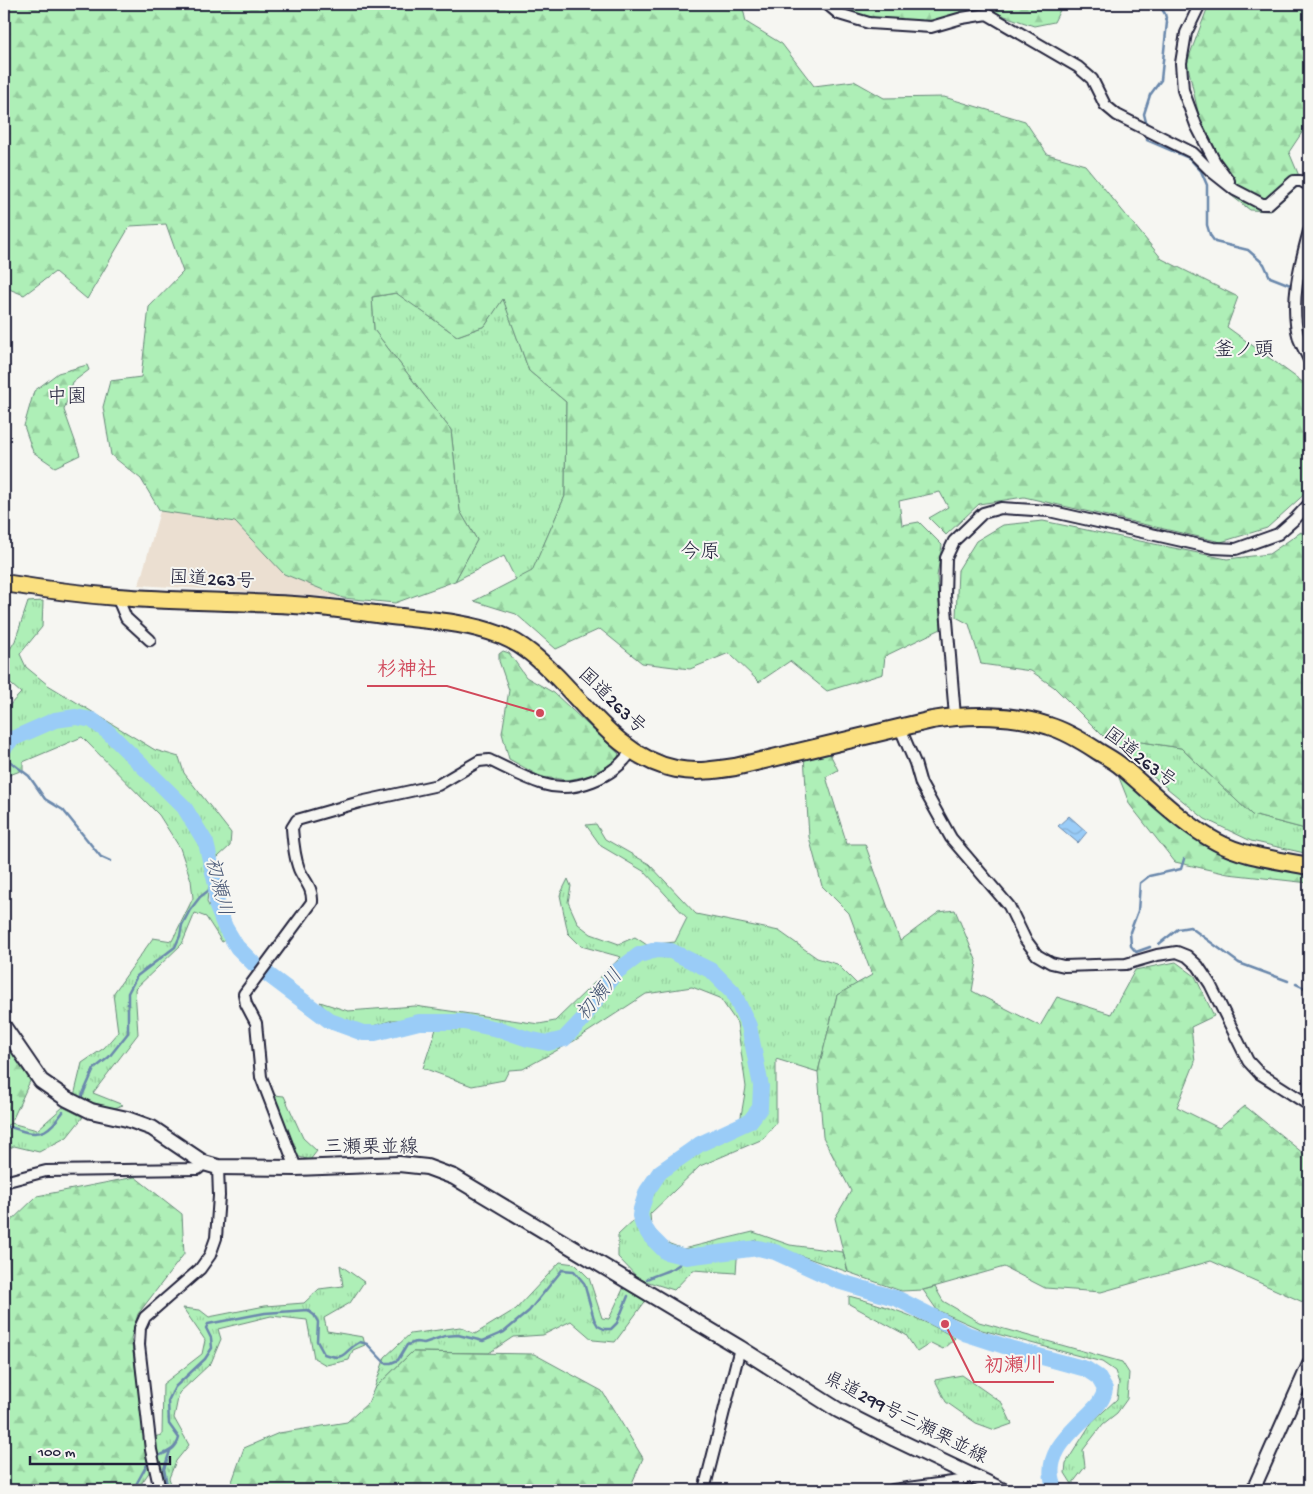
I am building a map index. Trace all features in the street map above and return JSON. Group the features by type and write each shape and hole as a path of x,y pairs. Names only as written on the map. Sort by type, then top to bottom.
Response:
{"highway":[{"name":"国道263号","path":"4,583 46,590 117,597 310,606 453,624 485,630 511,640 529,651 550,670 615,738 648,760 676,769 707,771 735,767 955,716 1024,720 1050,726 1082,741 1120,765 1188,824 1219,843 1258,856 1309,866"}],"main road":[{"name":"三瀬栗並線","path":"4,1027 41,1081 67,1099 91,1111 127,1119 152,1128 204,1163 218,1167 296,1168 399,1164 427,1167 454,1177 740,1348"},
{"name":"県道299号三瀬栗並線","path":"740,1348 838,1410 895,1440 1002,1490"}],"street":[{"path":"827,4 839,14 868,23 931,27 962,18 988,14 1078,67 1092,79 1105,105 1117,115 1193,153 1211,171 1235,190 1262,204 1268,204 1294,181 1301,181 1309,185"},
{"path":"1200,4 1186,33 1181,63 1183,90 1196,125 1215,162 1235,190"},
{"path":"1309,231 1302,257 1296,301 1299,339 1309,360"},
{"path":"1299,339 1309,350"},
{"path":"955,716 945,596 946,558 954,541 983,513 1001,508 1049,511 1214,548 1236,549 1278,534 1309,504"},
{"path":"117,597 126,618 150,640"},
{"path":"900,728 915,763 920,784 951,838 1009,906 1025,939 1037,955 1051,963 1064,966 1126,964 1157,955 1177,952 1187,956 1198,966 1210,984 1248,1061 1259,1073 1309,1105"},
{"path":"296,1168 262,1077 256,1023 246,1004 244,994 312,902 313,895 310,886 299,869 294,850 292,828 298,820 360,802 438,785 480,761 489,760 544,784 572,787 601,778 626,760 632,750"},
{"path":"4,1182 46,1171 198,1169 204,1163"},
{"path":"160,1490 151,1450 139,1345 140,1328 145,1317 200,1269 210,1255 216,1238 219,1196 218,1167"},
{"path":"704,1490 740,1348"},
{"path":"1253,1490 1309,1364"},
{"path":"893,1490 960,1481 971,1474"}],"shaded area":[{"path":"160,511 235,522 284,574 343,598 139,585"}],"green space":[{"path":"4,4 742,4 746,22 782,44 814,86 854,81 884,98 944,97 1025,121 1047,154 1085,165 1162,259 1238,297 1227,327 1308,386 1309,490 1267,528 1221,542 1024,497 979,504 946,535 929,518 948,507 940,492 899,501 902,525 919,522 942,545 937,576 941,629 885,656 883,674 827,691 790,661 759,682 729,653 690,669 642,663 600,629 556,649 516,614 474,601 532,571 565,496 566,402 529,371 503,299 485,326 457,336 396,293 372,297 374,330 451,430 460,511 477,540 455,581 395,603 343,598 284,574 235,522 160,511 141,479 111,455 103,407 110,381 141,377 149,307 183,272 166,224 130,226 87,299 55,272 24,295 4,287"},
{"path":"833,4 1063,4 1054,22 1034,26 984,9 932,23 868,20 839,11"},
{"path":"1209,4 1309,4 1309,122 1289,152 1302,183 1270,211 1250,210 1228,193 1230,178 1200,121 1187,62"},
{"path":"397,293 457,336 485,326 503,298 529,371 566,402 565,496 532,572 516,580 504,556 455,581 477,540 460,511 451,430 374,330 372,297"},
{"path":"87,365 89,370 73,382 64,410 80,455 55,467 33,452 24,426 34,391 58,373"},
{"path":"1043,521 1227,559 1269,554 1301,532 1309,537 1309,830 1252,815 1181,748 1103,736 1054,687 1031,671 981,664 969,624 956,617 958,570 976,541 1003,525"},
{"path":"43,601 42,627 20,654 26,667 48,685 155,750 179,757 184,773 231,833 230,846 218,857 205,864 209,882 207,902 226,940 222,942 206,917 195,913 182,944 135,989 138,1034 93,1093 123,1105 112,1109 74,1096 82,1063 104,1048 118,1032 113,994 153,938 172,941 193,898 191,880 180,848 159,815 82,737 23,762 23,770 4,777 4,711 21,693 4,678 4,659 15,641 28,602"},
{"path":"503,651 509,653 526,677 554,693 619,754 617,761 592,775 568,780 541,777 509,759 502,733 509,690 499,661 499,654"},
{"path":"1103,736 1181,748 1252,815 1309,830 1309,854 1251,841 1205,819"},
{"path":"828,750 838,770 826,777 847,844 865,844 900,941 939,912 955,910 977,962 972,991 1040,1026 1057,997 1111,1014 1135,970 1176,962 1195,976 1214,1016 1191,1027 1195,1062 1177,1107 1219,1128 1245,1106 1309,1158 1309,1304 1211,1261 1101,1292 1045,1288 1004,1267 923,1290 901,1291 848,1272 835,1218 851,1191 823,1137 818,1072 837,995 872,975 849,913 822,886 809,837 804,755"},
{"path":"1116,770 1189,836 1219,852 1256,864 1309,874 1309,883 1228,874 1175,862 1130,805"},
{"path":"596,824 605,839 649,864 696,914 779,931 817,958 837,964 857,984 837,995 818,1072 776,1059 776,1123 763,1139 700,1166 650,1214 651,1226 665,1242 683,1249 753,1232 790,1245 843,1252 848,1272 756,1240 738,1246 736,1273 693,1270 674,1290 639,1279 618,1257 618,1235 638,1216 665,1163 715,1133 740,1122 746,1087 737,1023 720,998 692,987 646,994 574,1041 523,1069 509,1070 504,1080 472,1086 423,1068 436,1029 434,1018 393,1020 363,1029 332,1018 320,1002 348,1011 415,1006 539,1024 555,1021 621,957 581,946 568,933 560,895 568,879 571,886 568,902 578,924 591,934 619,944 635,937 647,945 675,942 687,918 645,872 601,846 586,825"},
{"path":"4,1040 30,1081 11,1123 4,1127"},
{"path":"274,1095 284,1096 303,1138 317,1151 310,1160 296,1156"},
{"path":"63,1107 83,1117 67,1137 39,1152 14,1146 4,1151 4,1127 11,1123 37,1130"},
{"path":"135,1177 182,1214 184,1254 138,1314 131,1338 150,1471 137,1490 4,1490 4,1291 10,1289 8,1224 37,1196"},
{"path":"560,1262 575,1264 589,1278 602,1318 609,1319 624,1287 647,1299 615,1342 593,1340 571,1321 543,1335 513,1337 489,1353 412,1352 374,1389 385,1357 410,1334 460,1327 475,1334 516,1309"},
{"path":"340,1265 364,1282 350,1303 324,1318 327,1331 363,1337 365,1345 353,1350 349,1360 326,1365 314,1358 307,1320 271,1316 218,1329 221,1339 211,1363 179,1393 174,1418 189,1445 176,1461 169,1478 173,1490 155,1490 145,1439 162,1435 163,1384 202,1354 205,1340 183,1308 200,1310 209,1317 265,1306 304,1303 319,1289 343,1286"},
{"path":"935,1287 943,1301 979,1322 1122,1362 1129,1373 1127,1399 1117,1413 1103,1424 1083,1450 1085,1467 1072,1484 1065,1473 1066,1463 1092,1422 1117,1399 1119,1383 1115,1371 1102,1362 982,1330 937,1310 923,1290"},
{"path":"849,1296 904,1313 930,1324 955,1338 943,1349 931,1343 917,1352 906,1335 849,1304"},
{"path":"412,1352 534,1354 602,1391 643,1458 629,1490 229,1490 244,1448 279,1433 347,1422 368,1403 374,1389"},
{"path":"962,1375 1002,1403 1012,1424 995,1430 976,1423 946,1402 935,1380"}],"water":[{"path":"1069,816 1087,832 1078,843 1058,826"}],"waterway":[{"path":"1147,126 1144,114 1150,95 1161,80 1167,22 1159,4"},
{"path":"1147,134 1147,140 1189,158 1201,171 1207,185 1207,225 1210,235 1215,242 1248,250 1264,264 1270,277 1293,286"},
{"path":"1298,289 1309,294"},
{"name":"初瀬川","path":"4,748 12,739 55,720 76,717 92,720 108,732 184,807 206,843 216,885 217,907 225,927 237,947 254,964 330,1021 363,1033 375,1033 419,1022 464,1022 548,1043 564,1039 582,1020 615,973 639,955 656,950 671,951 712,971 733,992 749,1026 761,1086 760,1108 750,1121 700,1144 660,1172 647,1191 641,1209 640,1216 650,1236 666,1252 686,1257 758,1248 775,1252 838,1281 898,1299 967,1334 1086,1369 1098,1377 1105,1389 1104,1394 1098,1405 1063,1441 1053,1459 1051,1469 1056,1490"},
{"path":"4,761 8,760 29,776 45,799 63,810 101,857 110,861"},
{"path":"1150,947 1136,952 1131,946 1130,932 1138,911 1140,883 1149,876 1181,869 1184,859"},
{"path":"82,1096 94,1069 109,1057 128,1033 128,993 137,976 175,947 182,925 190,910 200,897 216,885"},
{"path":"1159,944 1178,929 1190,927 1239,963 1288,981"},
{"path":"1296,984 1309,990"},
{"path":"4,1127 40,1133 54,1124 63,1112"},
{"path":"647,1279 674,1268 686,1257"},
{"path":"156,1457 170,1450 178,1442 179,1438 169,1424 168,1401 175,1387 205,1359 212,1348 211,1338 206,1328 208,1324 265,1313 307,1310 314,1315 318,1322 317,1341 324,1354 341,1356 360,1342 367,1344 385,1363 391,1363 398,1360 407,1345 416,1342 424,1343 445,1336 458,1335 483,1341 504,1332 529,1311 562,1270 574,1271 584,1283 594,1319 598,1326 604,1329 611,1329 617,1323 628,1296"},
{"path":"168,1490 164,1469 170,1451"},
{"path":"133,1490 149,1461"}],"place":[{"name":"杉神社","path":"540,713"},
{"name":"初瀬川","path":"945,1324"}],"district":[{"name":"釜ノ頭","path":"1244,351"},
{"name":"中園","path":"67,398"},
{"name":"今原","path":"700,553"}]}
